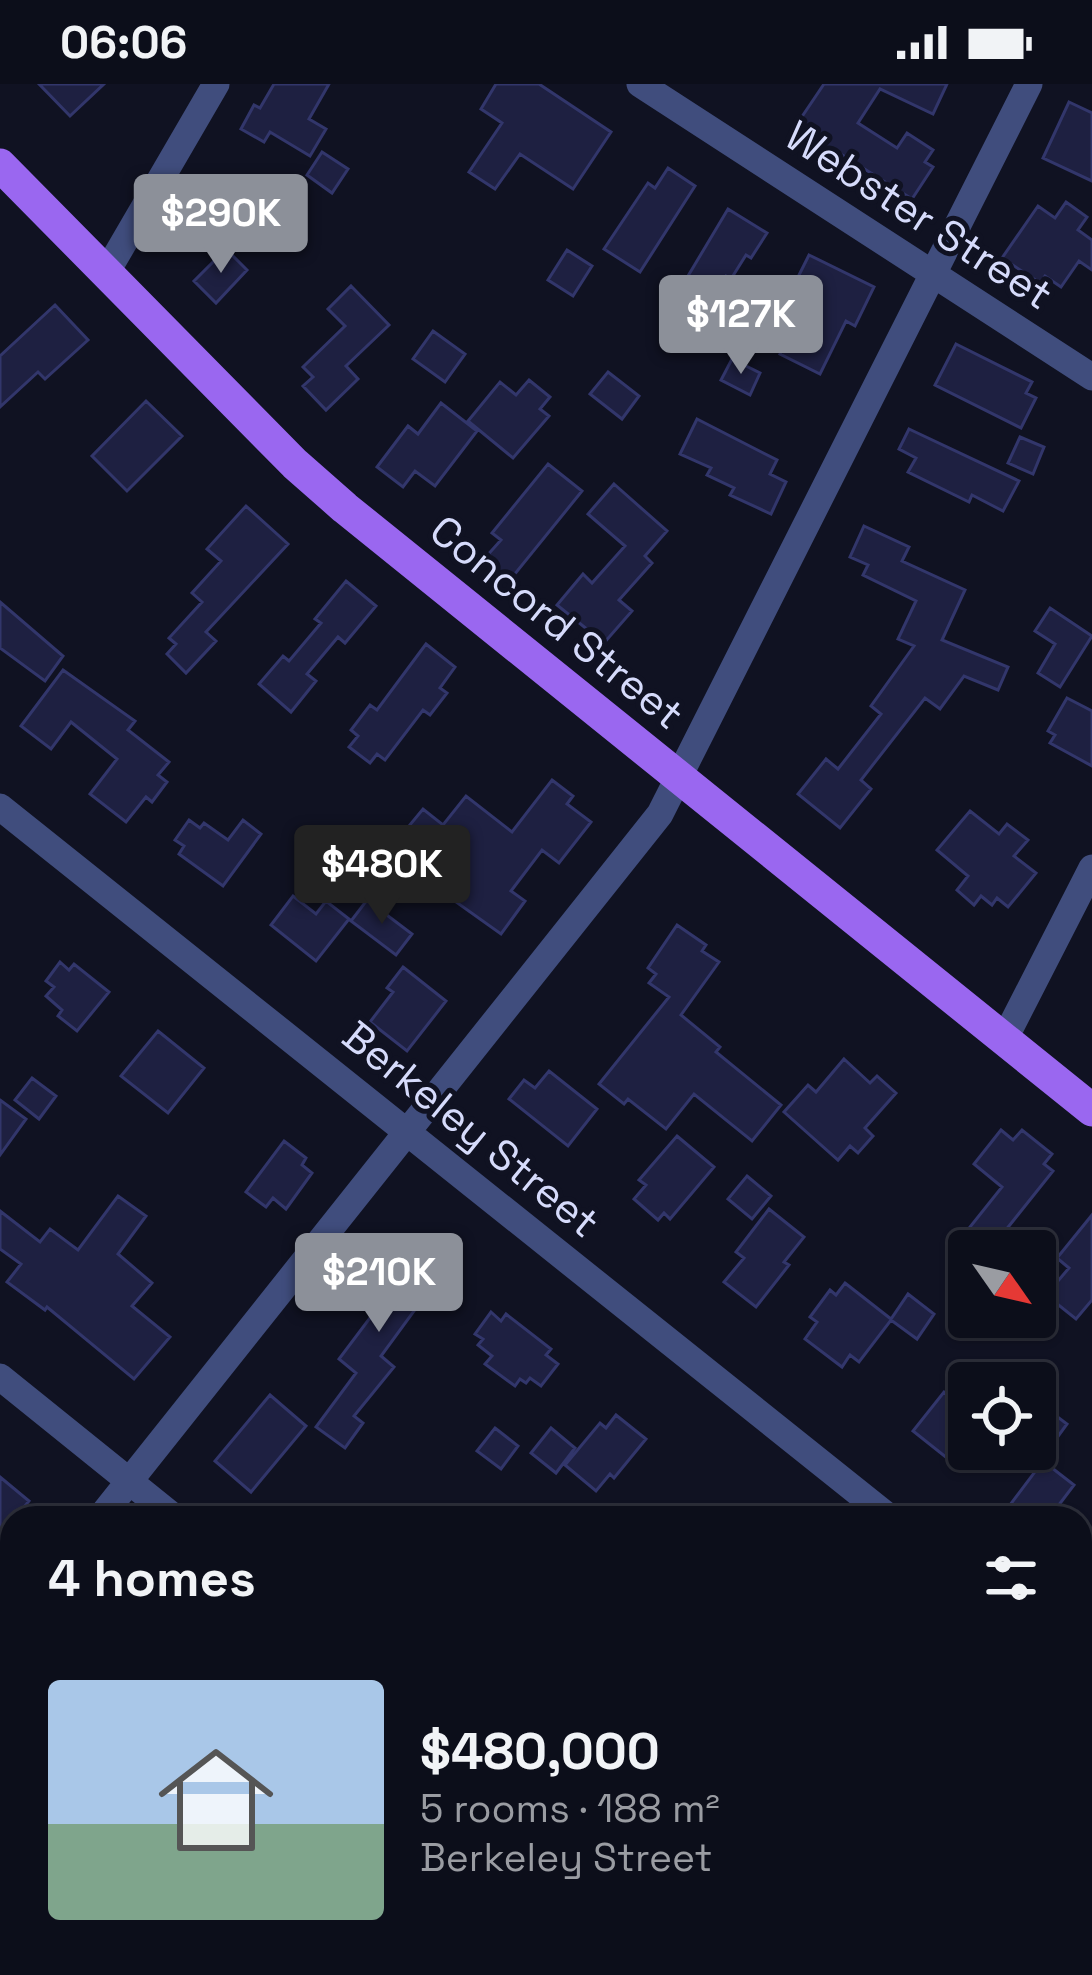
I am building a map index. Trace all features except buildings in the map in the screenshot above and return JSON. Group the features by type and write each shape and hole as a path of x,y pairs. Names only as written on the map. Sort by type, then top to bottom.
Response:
{"main road":[{"name":"Concord Street","path":"0,165 295,464 345,508 1092,1110"}],"street":[{"path":"106,273 216,84"},
{"name":"Webster Street","path":"640,84 1092,377"},
{"path":"109,1506 660,814 1029,84"},
{"name":"Berkeley Street","path":"0,807 875,1506"},
{"path":"1004,1040 1092,868"},
{"path":"0,1377 160,1506"}]}
